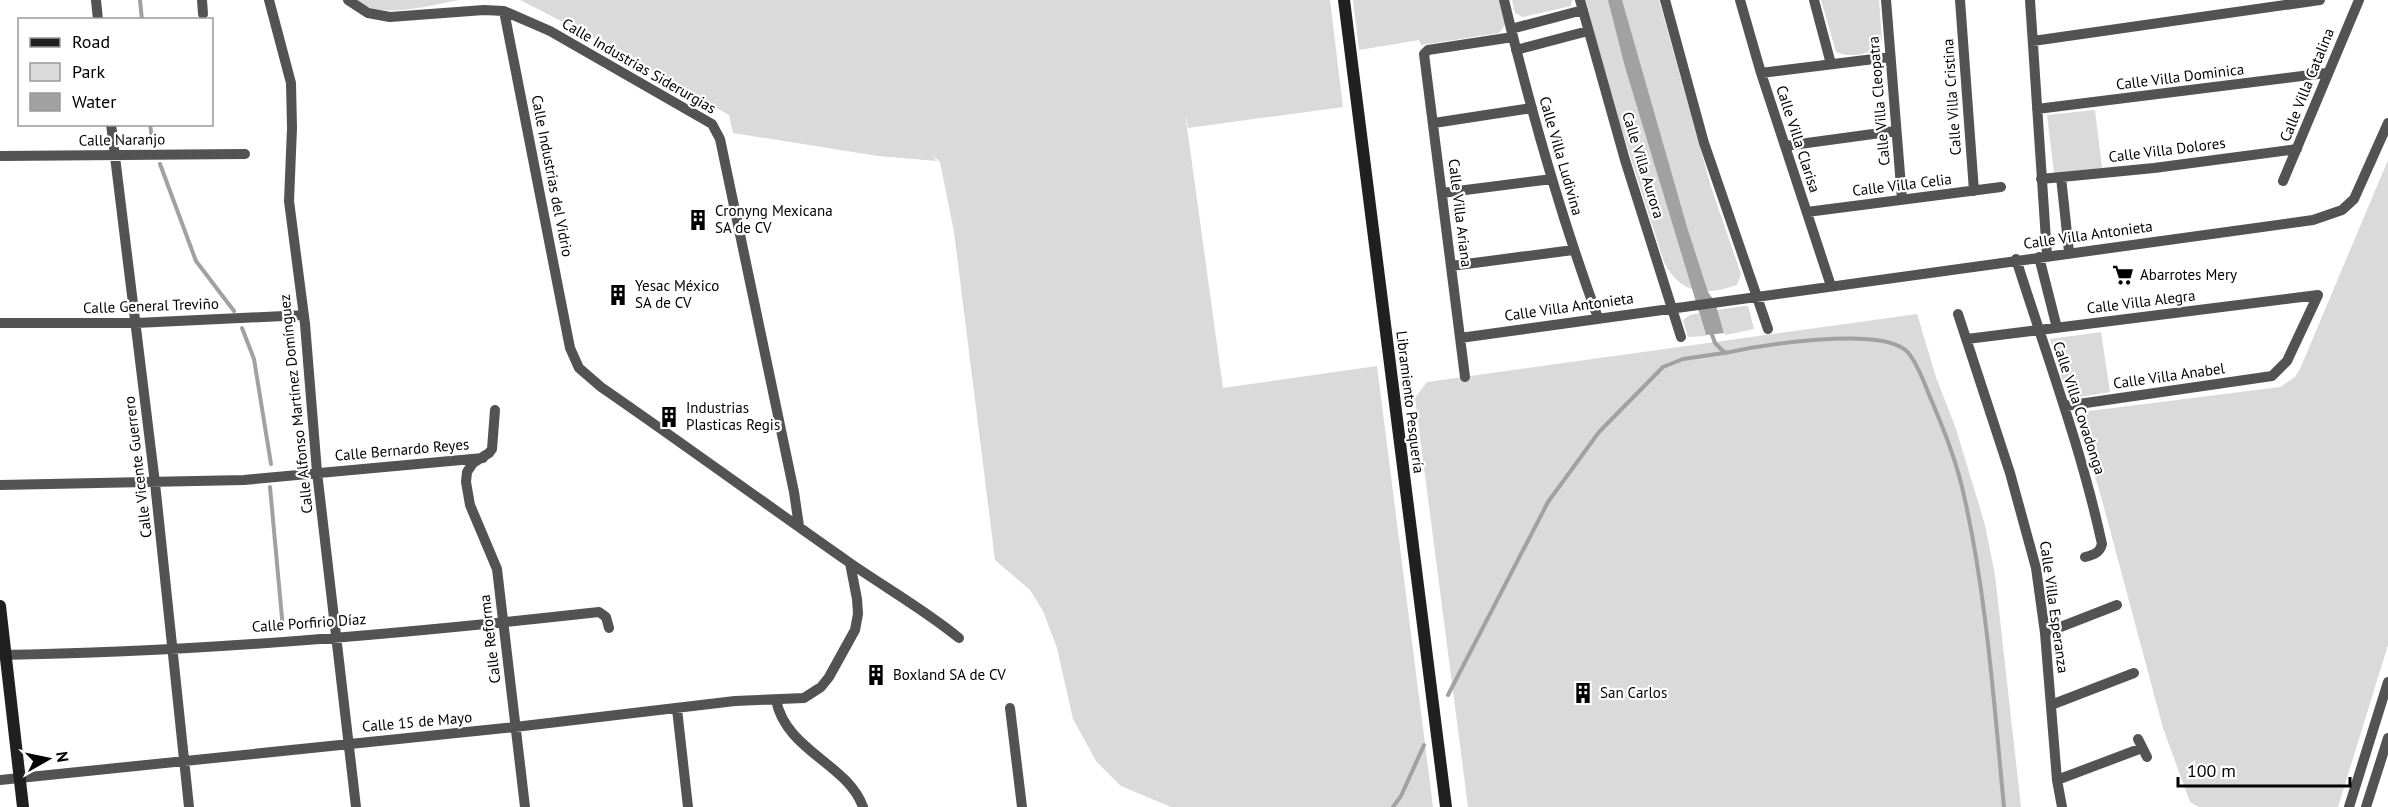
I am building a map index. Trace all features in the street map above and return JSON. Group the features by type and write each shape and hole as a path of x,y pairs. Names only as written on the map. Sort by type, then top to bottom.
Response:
{"main road":[{"name":"Libramiento Pesquería","path":"1344,0 1446,807"},
{"path":"0,606 3,655 23,807"}],"street":[{"path":"96,0 98,18"},
{"path":"202,0 203,14"},
{"name":"Calle Alfonso Martínez Domínguez","path":"269,0 291,83 289,201 303,315 335,637 356,807"},
{"name":"Calle Industrias Siderurgias","path":"348,0 368,13 390,17 504,11 550,31 602,63 704,118 717,131 794,492 799,526"},
{"name":"Calle Villa Ludivina","path":"1504,0 1551,179 1573,250 1598,318"},
{"path":"1665,0 1704,143 1754,296 1768,329"},
{"name":"Calle Villa Clarisa","path":"1740,0 1761,73 1831,285"},
{"path":"1814,0 1831,64"},
{"name":"Calle Villa Cleopatra","path":"1886,0 1902,199"},
{"name":"Calle Villa Cristina","path":"1959,0 1974,191"},
{"name":"Calle Villa Covadonga","path":"2030,0 2042,179 2043,256 2057,328"},
{"path":"2033,41 2320,0"},
{"name":"Calle Villa Catalina","path":"2283,181 2326,73 2359,0"},
{"path":"1512,33 1581,5"},
{"name":"Calle Villa Aurora","path":"1581,5 1625,160 1681,337"},
{"name":"Calle Industrias del Vidrio","path":"504,11 570,348 579,368 601,387 850,563 942,624 958,638"},
{"path":"1516,50 1588,31"},
{"name":"Calle Villa Ariana","path":"1465,377 1425,52 1512,33"},
{"path":"1761,73 1890,57"},
{"name":"Calle Villa Dominica","path":"2037,109 2326,73"},
{"path":"1434,123 1532,108"},
{"name":"Calle Villa Antonieta","path":"1460,338 2313,220 2333,214 2348,206 2358,192 2388,123"},
{"name":"Calle Vicente Guerrero","path":"111,126 155,483 189,807"},
{"path":"1785,146 1895,131"},
{"name":"Calle Villa Dolores","path":"2042,179 2154,168 2297,149"},
{"name":"Calle Naranjo","path":"0,156 245,154"},
{"path":"2061,177 2069,252"},
{"path":"1442,193 1551,179"},
{"name":"Calle Villa Celia","path":"1807,212 2001,187"},
{"path":"1452,266 1573,250"},
{"name":"Calle Villa Covadonga","path":"2016,260 2091,492 2102,544 2098,552 2085,557"},
{"name":"Calle Villa Alegra","path":"1967,339 2313,298 2287,361 2277,374"},
{"name":"Calle Villa Esperanza","path":"1958,314 2023,515 2036,568 2045,633 2057,780 2062,807"},
{"name":"Calle General Treviño","path":"0,323 136,323 303,315"},
{"name":"Calle Villa Anabel","path":"2065,406 2267,378 2277,374"},
{"name":"Calle Bernardo Reyes","path":"467,472 473,464 492,449 495,410"},
{"name":"Calle Bernardo Reyes","path":"0,485 244,480 483,458"},
{"name":"Calle Reforma","path":"467,472 470,505 497,569 525,807"},
{"name":"Calle 15 de Mayo","path":"0,780 515,727 735,701 804,698 821,687 829,677 855,630 858,614 850,563"},
{"path":"2045,633 2117,605"},
{"name":"Calle Porfirio Díaz","path":"3,655 173,648 335,637 598,612 606,617 609,628"},
{"path":"2052,705 2134,673"},
{"path":"2349,807 2388,682"},
{"path":"776,700 781,715 792,733 854,790 862,807"},
{"path":"1010,708 1022,807"},
{"path":"677,709 688,807"},
{"path":"2366,807 2388,738"},
{"path":"2057,780 2142,748"}],"green space":[{"path":"357,0 459,0 391,11 378,10"},
{"path":"520,0 1330,0 1343,107 1188,128 1185,113 1223,388 1377,366 1433,807 1171,807 1121,786 1096,761 1073,719 1057,648 1043,611 1030,590 995,560 954,232 940,162 932,155 937,161 878,156 733,133 729,115 581,31"},
{"path":"1353,0 1499,0 1505,25 1499,33 1421,45 1419,40 1359,50"},
{"path":"1512,0 1572,0 1571,6 1523,17 1515,13"},
{"path":"1586,0 1659,0 1711,187 1741,274 1737,285 1714,291 1694,290 1678,281 1664,262 1607,83"},
{"path":"1821,0 1879,0 1882,40 1880,45 1871,51 1859,54 1847,55 1836,52"},
{"path":"2095,110 2102,168 2054,173 2047,115"},
{"path":"2388,160 2388,645 2338,807 2199,807 2190,802 2163,728 2102,500 2078,420 2079,414 2280,387 2295,377"},
{"path":"1748,306 1754,329 1725,335 1717,310"},
{"path":"1699,313 1706,336 1688,337 1683,320"},
{"path":"1917,314 1936,377 1956,429 1985,525 1995,575 2021,807 1468,807 1415,398 1427,382"},
{"path":"2101,332 2110,392 2068,399 2050,339"}],"water":[{"path":"1608,0 1622,0 1687,227 1724,333 1706,335 1625,67"}],"waterway":[{"path":"140,0 142,18"},
{"path":"150,126 153,146"},
{"path":"160,164 196,261 234,311"},
{"path":"242,328 254,359 271,464"},
{"path":"1711,332 1715,343 1725,353 1790,342 1844,338 1889,343 1908,352 1924,382 1951,451 1962,487 1983,605 2004,807"},
{"path":"1448,695 1548,502 1599,432 1663,367 1683,359 1724,353"},
{"path":"270,487 283,629"},
{"path":"1393,807 1401,796 1424,745"}],"place":[{"name":"Cronyng Mexicana SA de CV","path":"698,220"},
{"name":"Abarrotes Mery","path":"2123,275"},
{"name":"Yesac México SA de CV","path":"618,295"},
{"name":"Industrias Plasticas Regis","path":"669,417"},
{"name":"Boxland SA de CV","path":"876,675"},
{"name":"San Carlos","path":"1583,693"}]}
